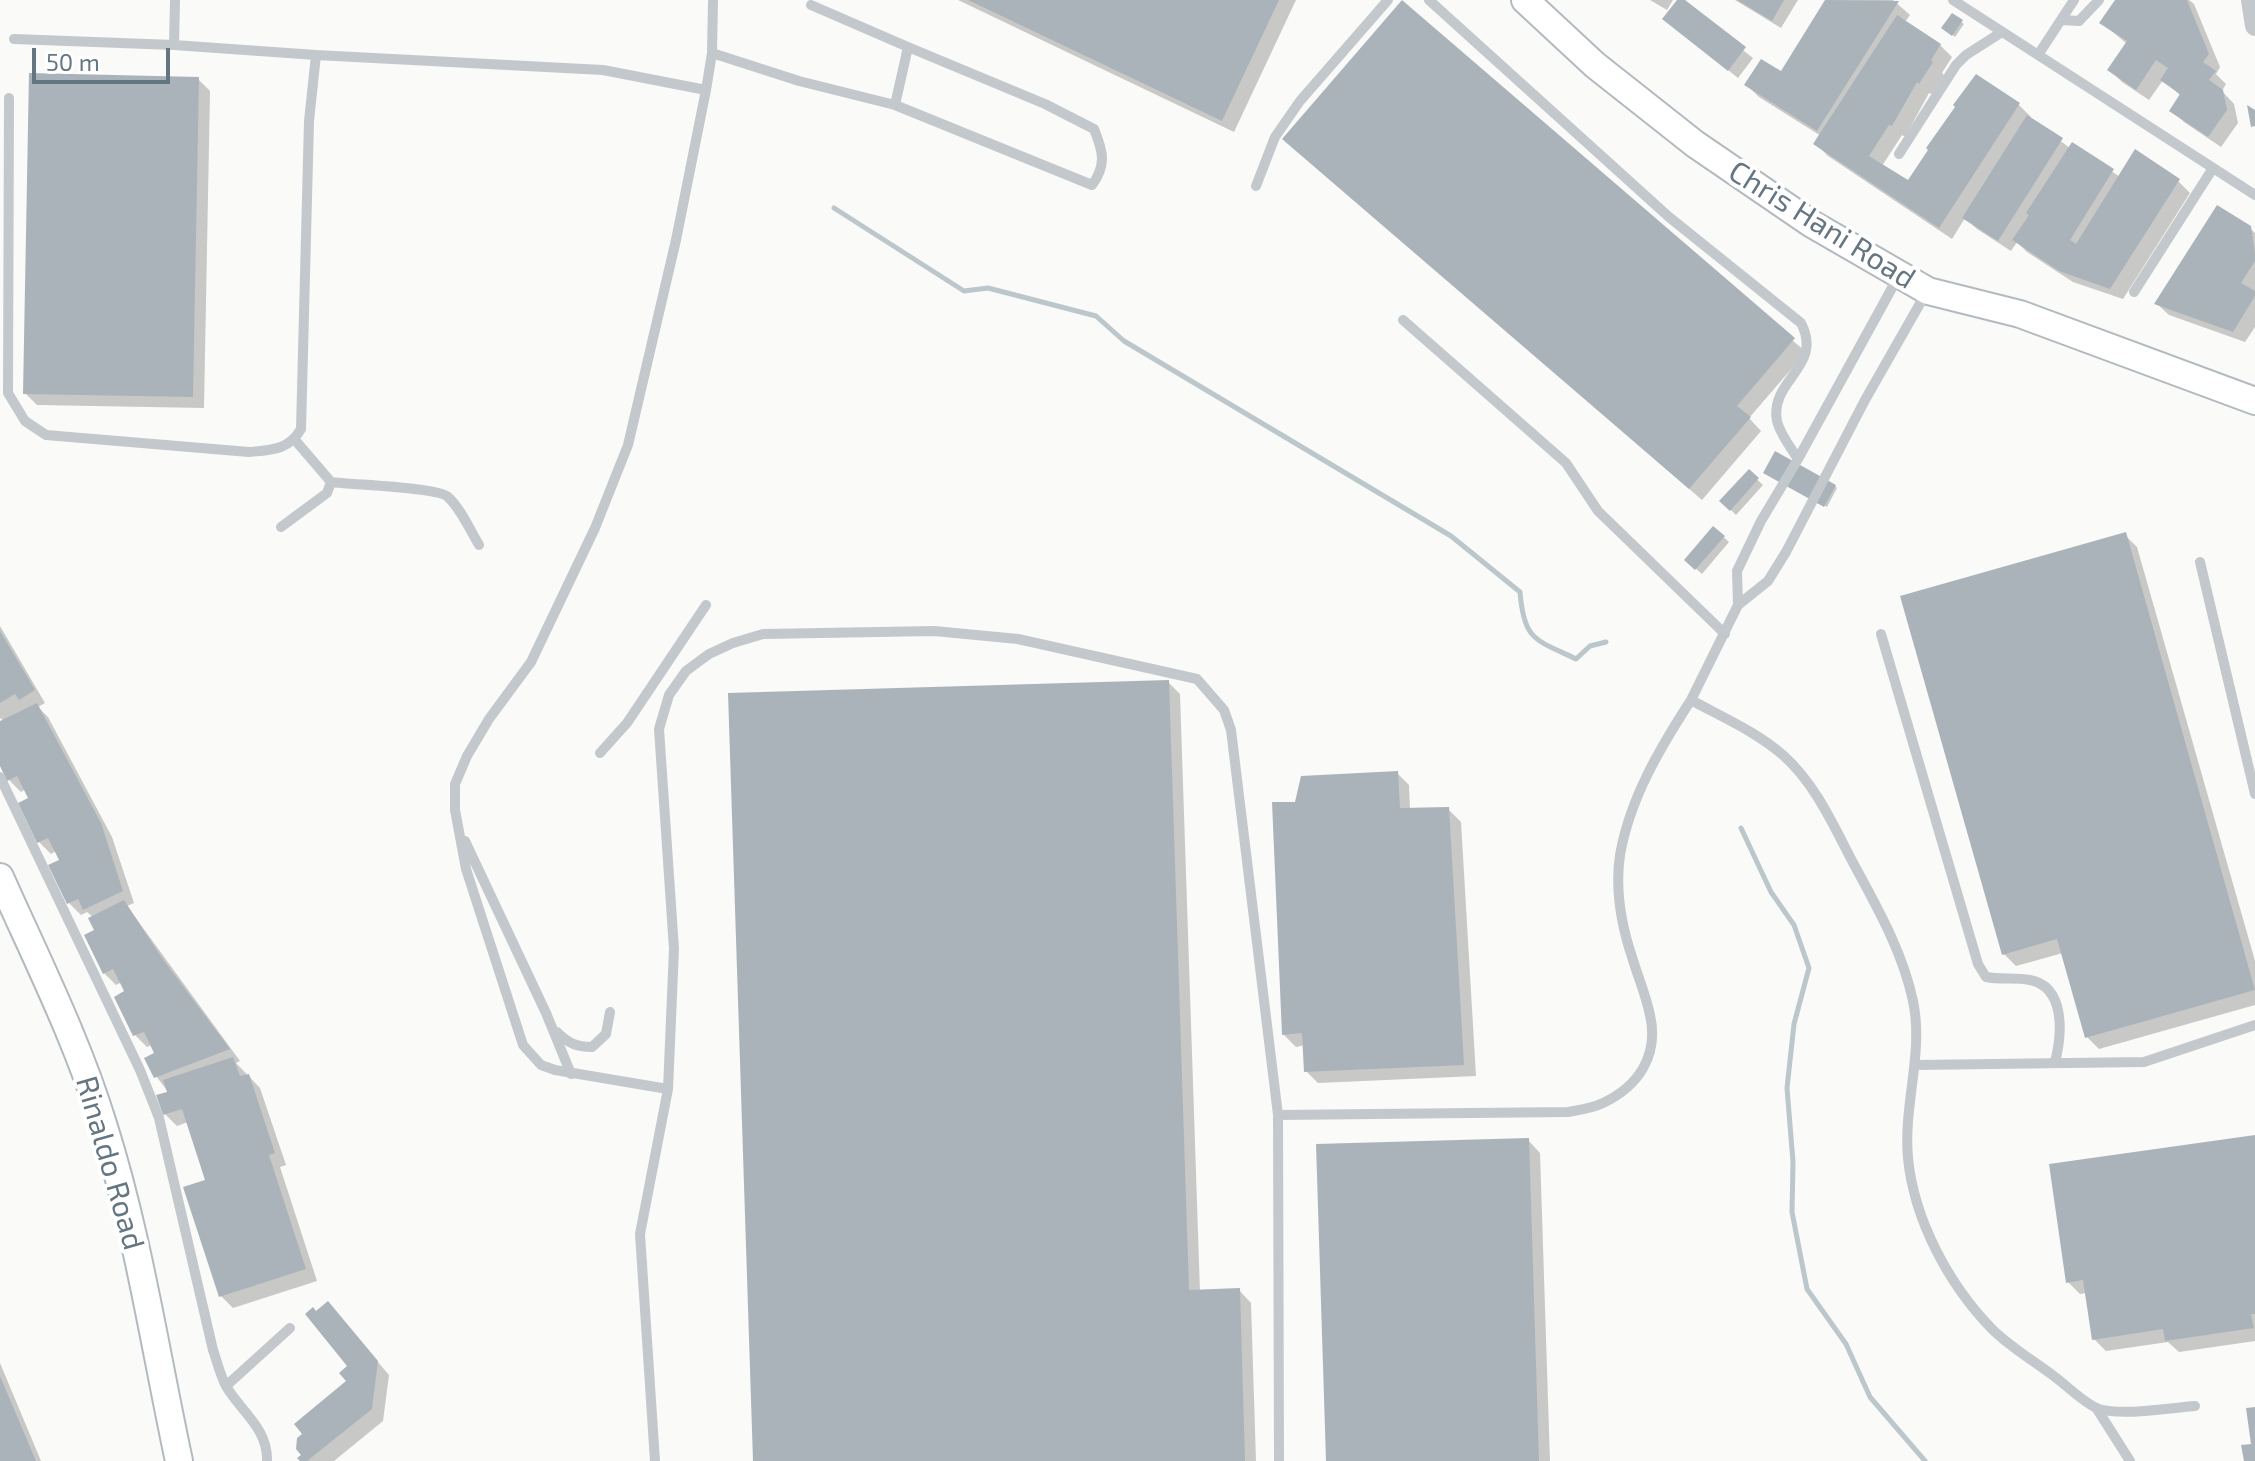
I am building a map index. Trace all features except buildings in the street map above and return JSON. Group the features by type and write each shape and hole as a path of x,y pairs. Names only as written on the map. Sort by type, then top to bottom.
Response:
{"street":[{"name":"Chris Hani Road","path":"1525,0 1595,65 1695,144 1812,224 1928,291 2020,314 2255,401"},
{"path":"2251,0 2255,26"},
{"name":"Rinaldo Road","path":"0,877 69,1033 103,1123 136,1254 179,1461"},
{"path":"164,1461 173,1433"}],"lane":[{"path":"174,45 175,0"},
{"path":"1256,186 1275,137 1300,101 1388,0"},
{"path":"1429,0 1669,217 1801,323 1807,335 1807,357 1778,402 1777,420 1798,459"},
{"path":"1953,0 2255,195"},
{"path":"2038,55 2074,0"},
{"path":"2062,20 2079,21 2099,0"},
{"path":"668,1089 571,1074 541,1065 523,1045 466,869 457,825 455,784 489,719 531,662 595,528 628,445 673,254 706,90 712,53 713,1"},
{"path":"712,53 799,81 895,105 1092,185 1100,174 1104,160 1094,129 1045,104 811,5"},
{"path":"1899,154 1956,65 2002,32"},
{"path":"14,39 174,45 603,70 706,90"},
{"path":"895,105 908,47"},
{"path":"9,98 8,393 25,421 46,435 249,452 279,450 295,440 301,429 309,121 316,55"},
{"path":"2134,292 2213,168"},
{"path":"1278,1115 1568,1112 1602,1104 1628,1088 1646,1066 1653,1048 1651,1018 1618,906 1620,855 1640,788 1725,634 1738,605 1737,571 1761,521 1899,275"},
{"path":"1738,605 1768,581 1786,552 1865,400 1928,291"},
{"path":"1403,320 1566,463 1598,511 1725,634"},
{"path":"295,440 331,482 433,490 447,495 479,545"},
{"path":"281,527 327,493 331,482"},
{"path":"2200,562 2255,794"},
{"path":"600,753 627,723 706,605"},
{"path":"655,1461 640,1234 668,1089 674,949 659,729 669,695 686,671 709,654 763,634 934,631 1018,639 1197,679 1224,710 1231,730 1278,1115 1279,1461"},
{"path":"1881,634 1978,964 1986,977 2032,980 2049,989 2058,1009 2061,1040 2055,1062"},
{"path":"1691,700 1751,733 1784,757 1816,795 1901,957 1914,1004 1916,1065 1909,1112 1908,1156 1915,1196 1932,1241 1958,1286 1993,1329 2097,1409 2130,1461"},
{"path":"0,777 123,1033 159,1118 203,1314 226,1386 262,1433 267,1446 267,1461"},
{"path":"457,825 553,1027 571,1074"},
{"path":"553,1027 567,1042 579,1047 592,1047 606,1034 610,1012"},
{"path":"1916,1065 2144,1062 2255,1025"},
{"path":"226,1386 290,1328"},
{"path":"2097,1409 2149,1410 2195,1406"}],"waterway":[{"path":"834,208 964,291 988,288 1096,316 1124,341 1451,536 1520,592 1525,620 1541,642 1576,659 1590,646 1606,642"},
{"path":"1741,828 1771,892 1794,925 1809,968 1794,1024 1787,1088 1793,1162 1792,1212 1807,1289 1846,1344 1870,1397 1925,1461"}]}
